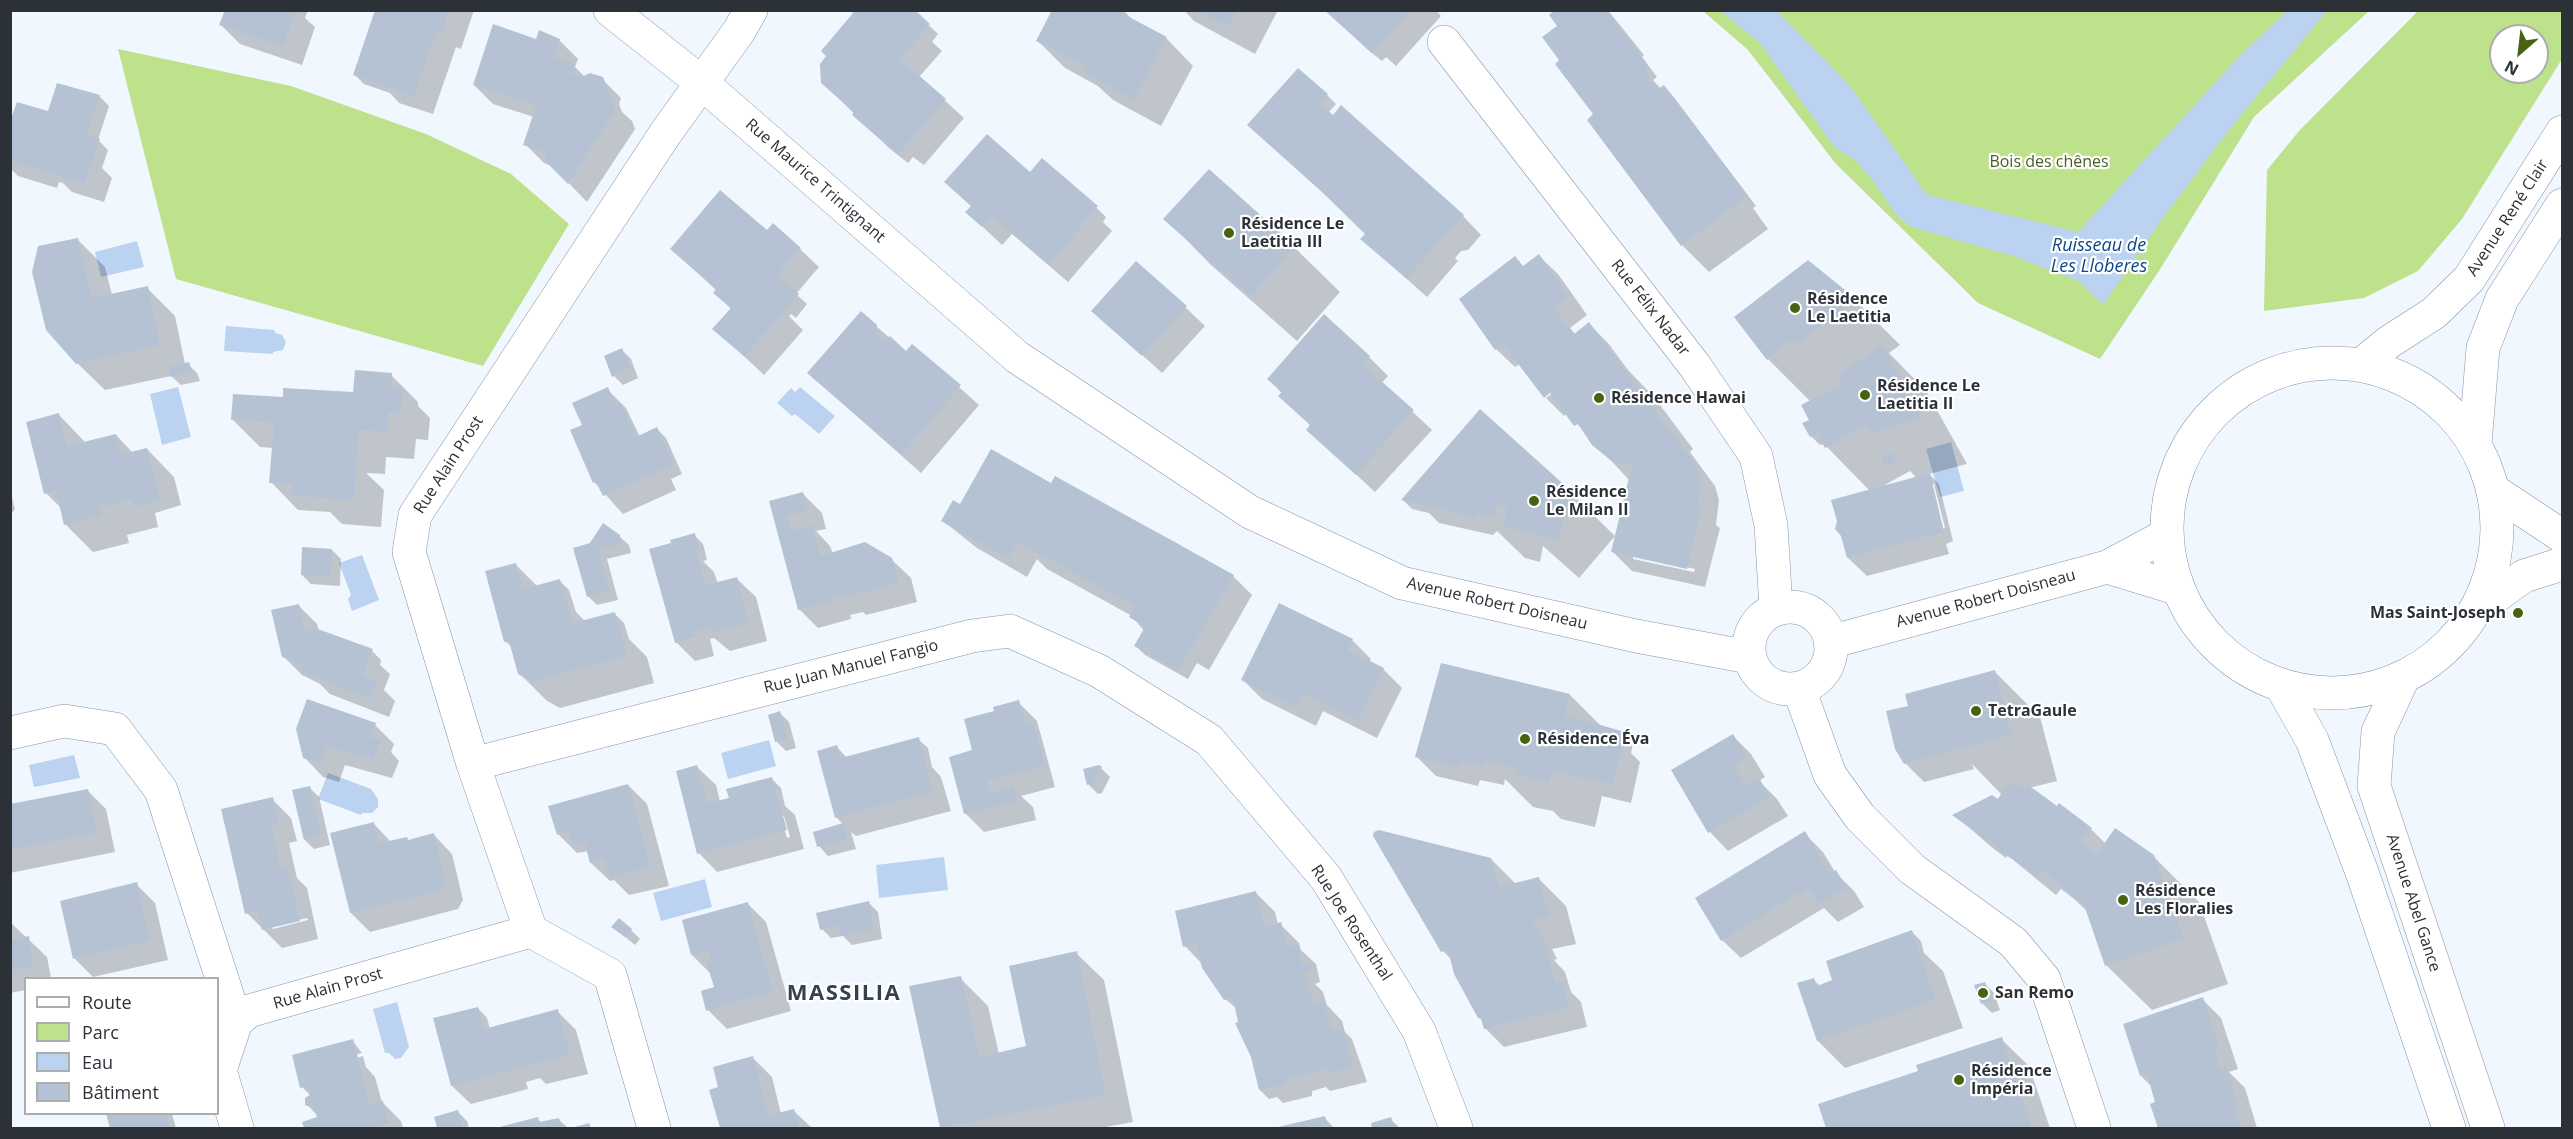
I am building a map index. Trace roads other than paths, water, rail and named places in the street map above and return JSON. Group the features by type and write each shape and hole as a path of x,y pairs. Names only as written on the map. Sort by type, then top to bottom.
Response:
{"street":[{"name":"Rue Maurice Trintignant","path":"610,10 702,83 1017,357"},
{"name":"Rue Alain Prost","path":"236,1022 249,1011 531,931 473,764 409,552 415,514 665,134 739,32 751,10"},
{"name":"Rue Félix Nadar","path":"1444,42 1695,366 1756,456 1771,525 1776,609"},
{"name":"Avenue René Clair","path":"2362,364 2434,313 2469,279 2562,132"},
{"path":"2475,444 2483,348 2502,299 2562,205"},
{"name":"Avenue Robert Doisneau","path":"1017,357 1250,512 1402,584 1636,636 1749,657"},
{"path":"2311,362 2362,364 2407,380 2446,407 2475,444 2487,468 2494,491 2498,522 2496,553 2489,583 2476,610 2445,650 2403,678 2364,691 2323,694 2282,687 2237,665 2215,645 2201,631 2176,588 2165,536 2168,495 2186,447 2218,406 2261,377 2311,362"},
{"path":"2494,491 2562,536"},
{"name":"Avenue Robert Doisneau","path":"1830,642 2107,567 2165,536"},
{"path":"2476,610 2524,576 2562,564"},
{"path":"2107,567 2176,588"},
{"path":"1790,607 1804,610 1817,617 1826,628 1830,642 1831,654 1821,676 1811,684 1799,689 1773,687 1754,669 1749,657 1748,645 1757,623 1776,609 1790,607"},
{"name":"Rue Juan Manuel Fangio","path":"473,764 972,636 1010,631 1099,671 1209,740"},
{"name":"Avenue Abel Gance","path":"2403,678 2378,732 2374,786 2488,1128"},
{"path":"2282,687 2312,740 2363,875 2449,1128"},
{"path":"1799,689 1830,775 1860,817 1912,869 2013,942 2044,979 2094,1128"},
{"path":"10,733 64,721 115,729 161,790 236,1022 220,1070 237,1128"},
{"name":"Rue Joe Rosenthal","path":"1209,740 1326,878 1419,1031 1456,1128"},
{"path":"531,931 610,975 654,1128"}],"water":[{"name":"Ruisseau de Les Lloberes","path":"1721,11 1777,11 1851,87 1927,195 2078,232 2238,58 2287,11 2327,11 2229,130 2160,222 2103,305 2079,281 2013,256 1912,227 1898,217 1870,177 1854,159 1835,148 1760,43"},
{"path":"137,241 144,267 101,277 95,252"},
{"path":"226,326 274,330 275,333 282,335 286,342 283,350 273,352 273,354 224,351"},
{"path":"178,387 191,437 162,445 150,394"},
{"path":"800,387 835,416 819,434 795,414 792,416 777,403 791,388 795,392"},
{"path":"1951,442 1964,491 1940,497 1926,449"},
{"path":"362,555 379,600 352,611 348,599 351,595 339,563"},
{"path":"769,740 776,766 728,779 721,753"},
{"path":"74,755 80,778 34,787 29,765"},
{"path":"328,773 371,789 378,799 378,807 372,813 361,815 318,799"},
{"path":"944,857 948,890 879,898 876,865"},
{"path":"705,879 712,907 661,921 653,893"},
{"path":"397,1002 409,1047 401,1058 395,1059 389,1053 385,1053 373,1009"}],"place":[{"name":"Résidence Le Laetitia III","path":"1229,233"},
{"name":"Résidence Le Laetitia","path":"1795,308"},
{"name":"Résidence Le Laetitia II","path":"1865,395"},
{"name":"Résidence Hawai","path":"1599,398"},
{"name":"Résidence Le Milan II","path":"1534,501"},
{"name":"Mas Saint-Joseph","path":"2518,613"},
{"name":"TetraGaule","path":"1976,711"},
{"name":"Résidence Éva","path":"1525,739"},
{"name":"Résidence Les Floralies","path":"2123,900"},
{"name":"San Remo","path":"1983,993"},
{"name":"Résidence Impéria","path":"1959,1080"}],"district":[{"name":"MASSILIA","path":"844,994"}],"park label":[{"name":"Bois des chênes","path":"2049,162"}]}
